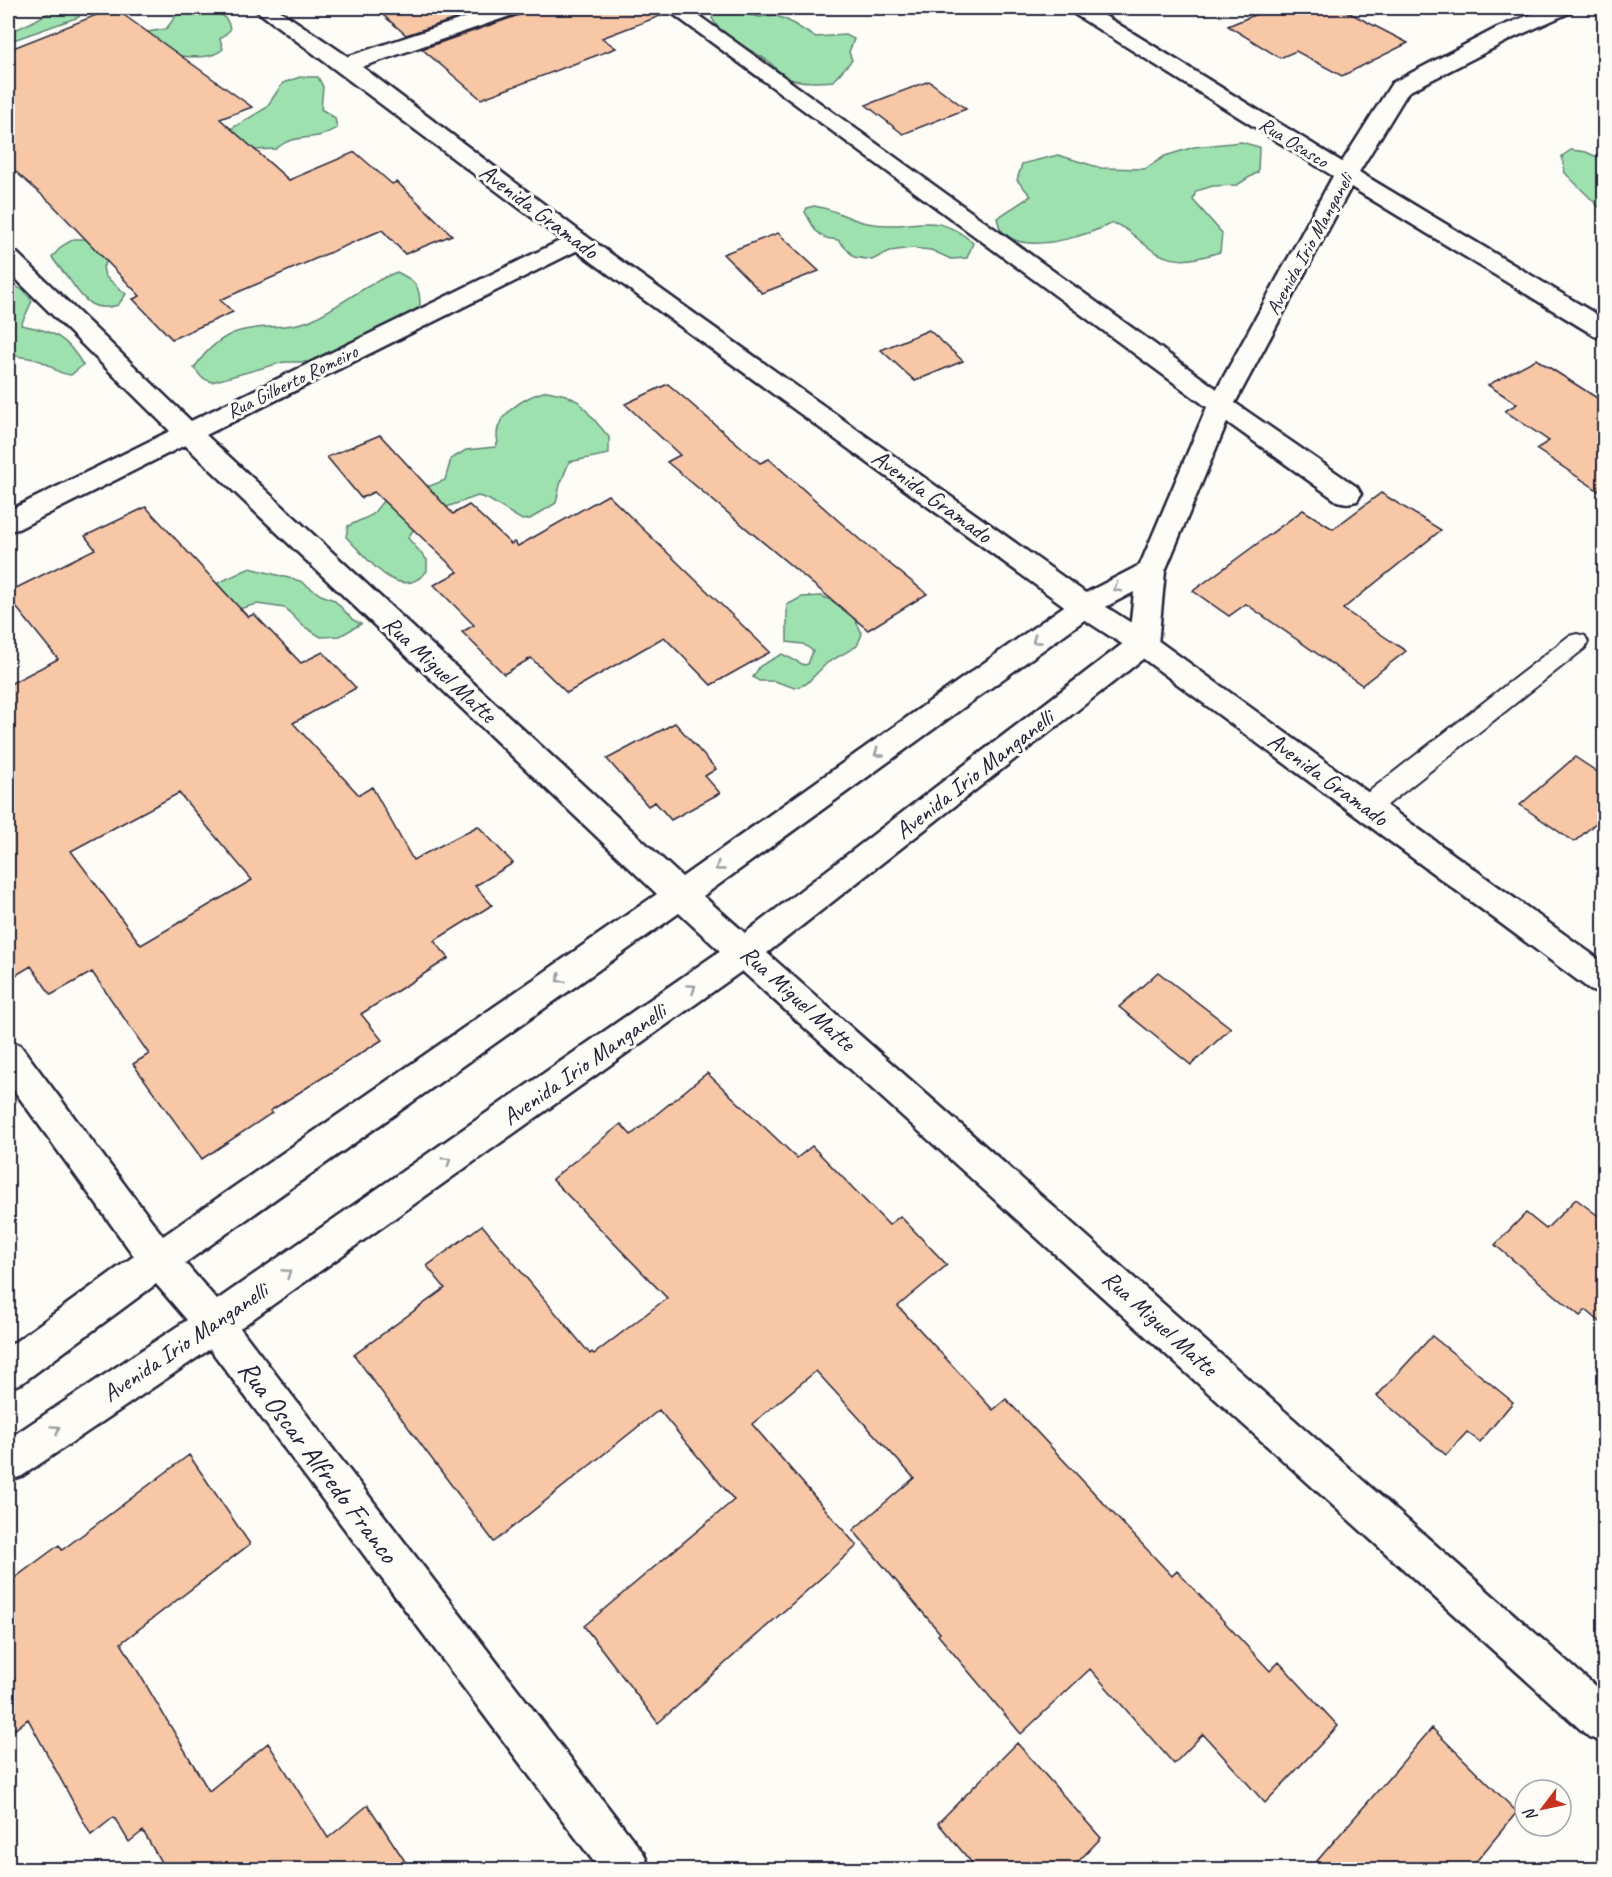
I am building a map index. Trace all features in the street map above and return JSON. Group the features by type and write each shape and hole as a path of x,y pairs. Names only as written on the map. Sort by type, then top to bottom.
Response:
{"street":[{"name":"Avenida Gramado","path":"263,8 345,65 578,241 1084,606 1143,644 1605,981"},
{"path":"345,65 514,8"},
{"path":"675,8 1347,494"},
{"name":"Rua Osasco","path":"1078,8 1346,174 1605,330"},
{"name":"Avenida Irio Manganeli","path":"1143,644 1151,571 1221,405 1346,174 1400,88 1505,33 1564,8"},
{"name":"Rua Gilberto Romeiro","path":"8,522 578,241"},
{"name":"Rua Miguel Matte","path":"8,258 188,432 680,895 1605,1722"},
{"path":"8,1370 159,1260 680,895 1084,606 1151,571"},
{"name":"Avenida Irio Manganelli","path":"8,1462 214,1324 745,951 1143,644"},
{"name":"Rua Oscar Alfredo Franco","path":"8,1055 159,1260 214,1324 628,1869"}],"lane":[{"path":"1367,807 1577,642"}],"green space":[{"path":"61,8 75,8 80,13 79,17 8,42 8,32"},
{"path":"172,8 207,9 223,16 230,30 220,39 223,49 203,57 164,55 141,33 166,29 176,16"},
{"path":"729,9 759,17 774,15 815,37 846,35 854,39 849,52 852,60 833,81 806,82 790,79 781,74 768,61 729,38 717,26 712,18 716,11"},
{"path":"300,77 318,77 323,87 321,109 335,118 337,128 320,135 291,140 276,149 254,150 224,133 266,108 283,83"},
{"path":"1241,142 1259,147 1258,172 1237,185 1213,186 1196,191 1193,200 1222,233 1220,252 1200,258 1172,259 1154,251 1126,229 1113,223 1079,236 1038,243 1015,240 1000,229 997,218 1031,196 1017,180 1022,164 1058,155 1101,168 1145,169 1165,156 1194,147"},
{"path":"1571,150 1586,152 1604,160 1604,212 1565,173 1562,156"},
{"path":"814,206 867,223 897,225 934,223 959,232 973,243 967,258 951,259 931,250 912,248 890,251 872,260 854,257 838,240 825,238 815,230 805,212 807,208"},
{"path":"74,239 90,239 109,258 103,267 105,276 126,294 118,305 103,307 91,304 54,261 52,257 62,246"},
{"path":"397,272 412,281 419,293 420,305 409,316 309,362 284,362 212,382 202,378 194,368 214,345 233,333 249,329 295,325 313,319 375,282"},
{"path":"8,283 24,290 32,301 21,325 58,336 77,355 83,365 71,375 59,372 36,360 8,355"},
{"path":"547,391 566,395 579,402 609,437 609,454 569,462 556,503 530,519 522,520 488,499 478,496 432,512 415,527 408,538 427,560 427,571 416,580 405,583 384,574 346,537 348,526 372,515 387,496 410,483 430,486 445,480 451,459 466,450 495,447 498,442 497,433 505,416 520,402"},
{"path":"250,568 300,581 321,595 334,600 353,620 361,624 340,636 321,637 303,626 285,608 257,604 235,610 188,597"},
{"path":"822,596 842,606 855,620 862,634 857,646 827,663 806,684 795,688 774,681 759,681 753,677 760,666 782,654 804,665 808,664 813,651 803,644 787,642 787,605 802,597"}],"building":[{"path":"114,8 252,107 220,119 289,180 355,152 392,184 397,182 452,235 405,254 382,230 220,300 233,312 172,339 133,299 140,296 51,203 8,165 8,50"},
{"path":"375,8 489,8 406,35"},
{"path":"526,8 663,8 668,13 602,38 616,48 481,99 422,49 522,14"},
{"path":"1271,8 1340,8 1408,43 1342,76 1296,51 1280,58 1228,26"},
{"path":"929,81 966,109 903,134 866,105"},
{"path":"778,233 819,271 762,293 723,254"},
{"path":"929,330 963,361 915,381 881,350"},
{"path":"1536,359 1605,403 1605,495 1536,449 1549,441 1505,411 1517,404 1488,385"},
{"path":"668,384 760,463 769,459 859,539 927,594 868,630 667,462 680,455 625,404"},
{"path":"380,435 453,514 469,505 511,544 514,542 518,546 608,495 770,652 711,685 664,637 567,693 531,658 504,674 462,632 474,625 434,585 458,572 374,492 361,498 327,457"},
{"path":"1381,493 1441,530 1343,609 1406,651 1362,685 1246,604 1229,616 1193,591 1303,510 1333,529"},
{"path":"146,507 248,617 254,614 301,663 323,652 356,688 293,723 359,795 372,787 413,860 478,826 513,863 475,886 492,905 434,941 449,958 361,1014 382,1040 270,1111 272,1113 202,1159 133,1064 149,1054 92,972 51,995 31,966 8,980 8,685 58,659 8,597 8,592 95,549 85,536","holes":["179,793 252,880 141,945 71,851"]},
{"path":"675,723 716,769 705,776 720,793 671,820 655,802 648,806 607,759"},
{"path":"1575,757 1605,777 1605,815 1574,842 1520,805"},
{"path":"1158,972 1231,1028 1191,1065 1119,1007"},
{"path":"707,1073 797,1158 812,1146 889,1225 900,1216 947,1265 898,1306 993,1410 1006,1399 1172,1576 1177,1571 1270,1671 1279,1662 1338,1726 1265,1803 1203,1734 1174,1764 1090,1669 1021,1734 853,1530 914,1478 816,1371 752,1424 857,1546 658,1723 584,1626 734,1500 659,1410 494,1542 354,1355 445,1288 427,1266 482,1225 590,1354 592,1352 594,1354 667,1298 552,1179 621,1124 631,1135"},
{"path":"1576,1199 1605,1221 1605,1326 1586,1310 1580,1316 1495,1245 1526,1213 1546,1229"},
{"path":"1432,1336 1513,1402 1480,1442 1467,1432 1446,1455 1377,1396"},
{"path":"189,1455 250,1544 121,1643 209,1791 268,1743 328,1838 368,1805 410,1869 165,1869 143,1831 129,1842 114,1817 91,1835 28,1719 8,1735 8,1583 59,1545 62,1550"},
{"path":"1432,1728 1513,1808 1513,1817 1470,1869 1310,1869"},
{"path":"1017,1743 1101,1838 1071,1869 977,1869 938,1823"}]}
